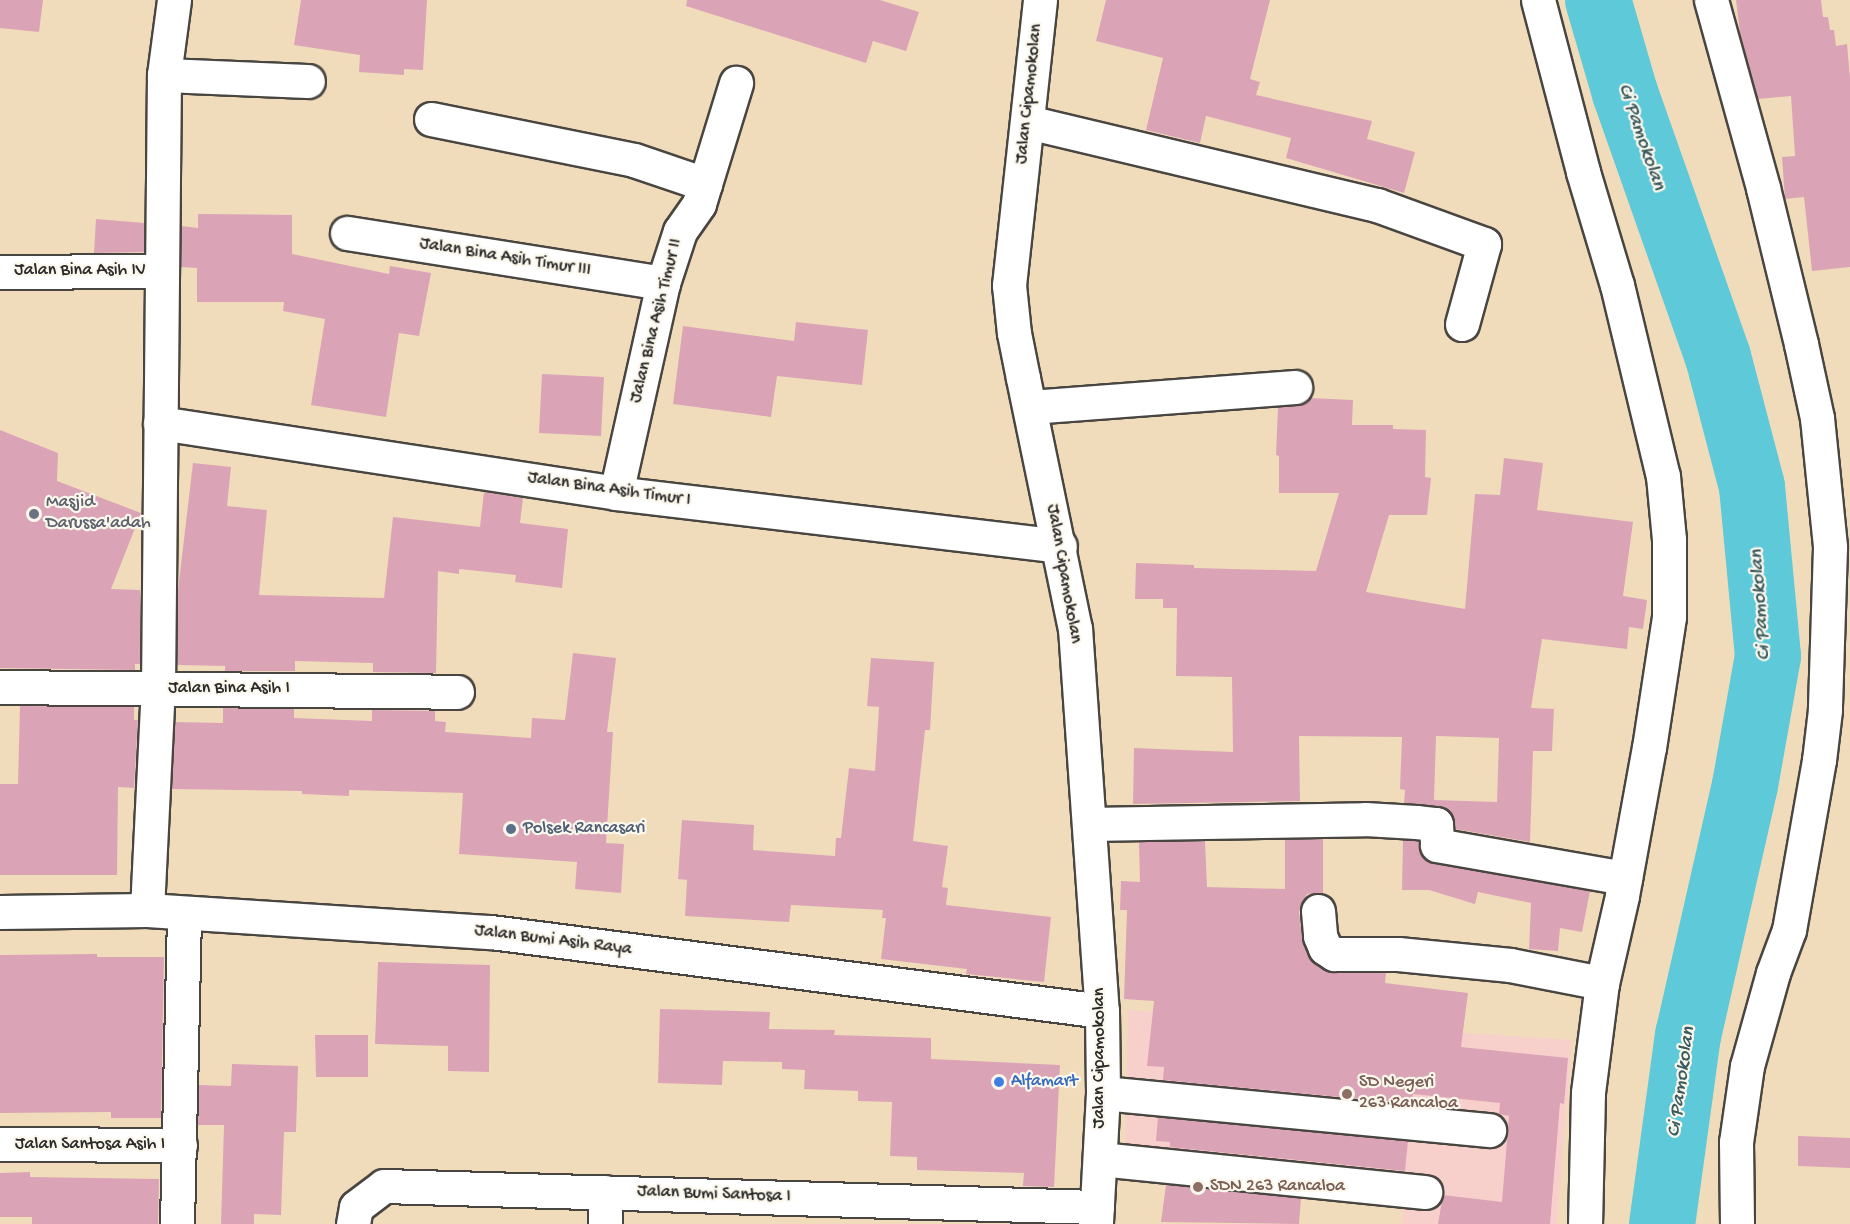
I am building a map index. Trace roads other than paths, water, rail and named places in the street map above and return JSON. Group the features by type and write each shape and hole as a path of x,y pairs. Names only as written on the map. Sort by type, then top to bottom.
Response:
{"street":[{"path":"147,910 158,689 160,271 164,75 174,0"},
{"name":"Jalan Cipamokolan","path":"1041,0 1010,285 1014,333 1060,546 1075,628 1102,1011 1103,1093 1096,1216"},
{"path":"1538,0 1583,172 1617,285 1664,487 1669,539 1669,617 1649,747 1625,878 1602,983 1588,1093 1585,1224"},
{"path":"1711,0 1763,188 1817,418 1837,484 1830,548 1837,715 1819,760 1789,930 1773,973 1747,1066 1736,1142 1737,1224"},
{"path":"164,75 308,81"},
{"name":"Jalan Bina Asih Timur II","path":"616,493 663,283 680,231 699,204 736,83"},
{"path":"431,119 633,160 705,184"},
{"path":"1028,122 1377,205 1484,244 1461,324"},
{"name":"Jalan Bina Asih Timur III","path":"347,233 663,283"},
{"name":"Jalan Bina Asih IV","path":"0,272 160,271"},
{"path":"1030,407 1295,387"},
{"name":"Jalan Bina Asih Timur I","path":"160,423 616,493 1060,546"},
{"name":"Jalan Bina Asih I","path":"0,687 457,692"},
{"path":"1089,824 1365,819 1436,824 1437,845 1625,878"},
{"name":"Jalan Bumi Asih Raya","path":"0,912 147,910 491,932 1102,1011"},
{"path":"1318,911 1320,936 1325,948 1334,954 1398,954 1510,965 1602,983"},
{"path":"177,1224 184,914"},
{"path":"1103,1093 1489,1130"},
{"name":"Jalan Santosa Asih I","path":"0,1144 180,1145"},
{"path":"1100,1159 1425,1192"},
{"name":"Jalan Bumi Santosa I","path":"353,1224 356,1207 384,1186 606,1192 1096,1216"},
{"path":"605,1224 606,1192"}],"waterway":[{"name":"Ci Pamokolan","path":"1598,0 1625,93 1718,357 1752,487 1768,656 1745,785 1688,1035 1662,1224"}],"place":[{"name":"Masjid Darussa'adah","path":"34,514"},
{"name":"Polsek Rancasari","path":"511,829"},
{"name":"Alfamart","path":"999,1082"},
{"name":"SD Negeri 263 Rancaloa","path":"1347,1094"},
{"name":"SDN 263 Rancaloa","path":"1198,1187"}]}
